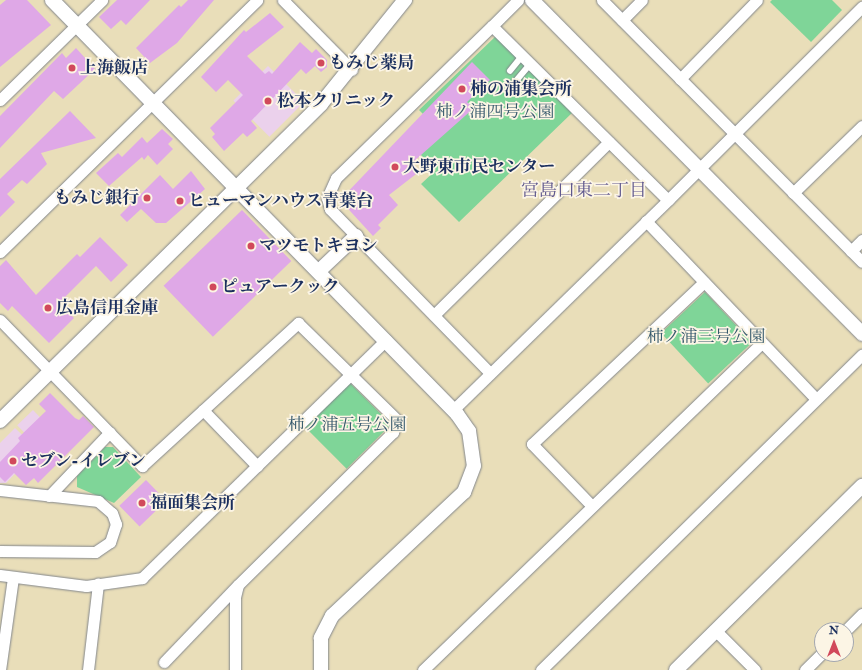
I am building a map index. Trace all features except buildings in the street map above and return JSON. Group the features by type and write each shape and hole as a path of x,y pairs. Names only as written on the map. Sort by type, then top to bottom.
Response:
{"street":[{"path":"52,0 152,103 238,188 454,410 466,425 474,445 474,466 468,486 455,503 332,616 320,646 321,670"},
{"path":"0,100 102,0"},
{"path":"0,252 257,0"},
{"path":"0,421 238,188 352,70 406,0"},
{"path":"490,373 330,209 329,189 336,178 518,0"},
{"path":"532,0 862,334"},
{"path":"602,0 862,262"},
{"path":"622,20 642,0"},
{"path":"680,78 757,0"},
{"path":"285,1 352,70"},
{"path":"454,410 490,373 700,169 862,7"},
{"path":"492,26 668,200"},
{"path":"792,193 862,126"},
{"path":"434,315 609,142"},
{"path":"646,221 816,399"},
{"path":"319,272 356,236"},
{"path":"851,251 862,240"},
{"path":"591,505 532,444 704,282"},
{"path":"0,320 142,466 298,323 397,420 398,427 238,585 164,662"},
{"path":"0,575 98,584 142,578 386,340"},
{"path":"423,670 591,505 762,343"},
{"path":"541,670 862,355"},
{"path":"203,410 257,466"},
{"path":"49,496 110,432"},
{"path":"676,670 862,486"},
{"path":"0,490 104,504 112,513 116,524 110,542 89,552 0,551"},
{"path":"0,670 13,577"},
{"path":"88,670 98,584"},
{"path":"235,670 235,597 238,585"},
{"path":"854,622 862,614"},
{"path":"716,631 755,670"},
{"path":"805,670 814,662"}],"lane":[{"path":"510,71 526,60"},
{"path":"511,87 526,60"}],"shaded area":[{"name":"松本クリニック","path":"268,66 304,102 269,137 233,101"},
{"path":"33,410 56,434 40,449 17,425"},
{"path":"15,428 38,450 6,483 0,483 0,443"}],"green space":[{"path":"772,0 832,0 842,10 811,42 770,2"},
{"name":"柿ノ浦四号公園","path":"496,36 573,112 459,222 421,184 436,170 420,154 442,133 419,110"},
{"name":"柿ノ浦三号公園","path":"705,292 752,342 708,383 661,333"},
{"name":"柿ノ浦五号公園","path":"348,381 391,424 347,469 303,426"},
{"path":"105,447 113,447 141,477 114,503 77,487 77,476"}],"place":[{"name":"もみじ薬局","path":"321,63"},
{"name":"上海飯店","path":"72,68"},
{"name":"柿の浦集会所","path":"462,89"},
{"name":"松本クリニック","path":"268,101"},
{"name":"大野東市民センター","path":"395,167"},
{"name":"もみじ銀行","path":"147,198"},
{"name":"ヒューマンハウス青葉台","path":"180,201"},
{"name":"マツモトキヨシ","path":"251,246"},
{"name":"ピュアークック","path":"213,287"},
{"name":"広島信用金庫","path":"48,308"},
{"name":"セブン-イレブン","path":"13,461"},
{"name":"福面集会所","path":"142,503"}],"district":[{"name":"宮島口東二丁目","path":"584,191"}]}
